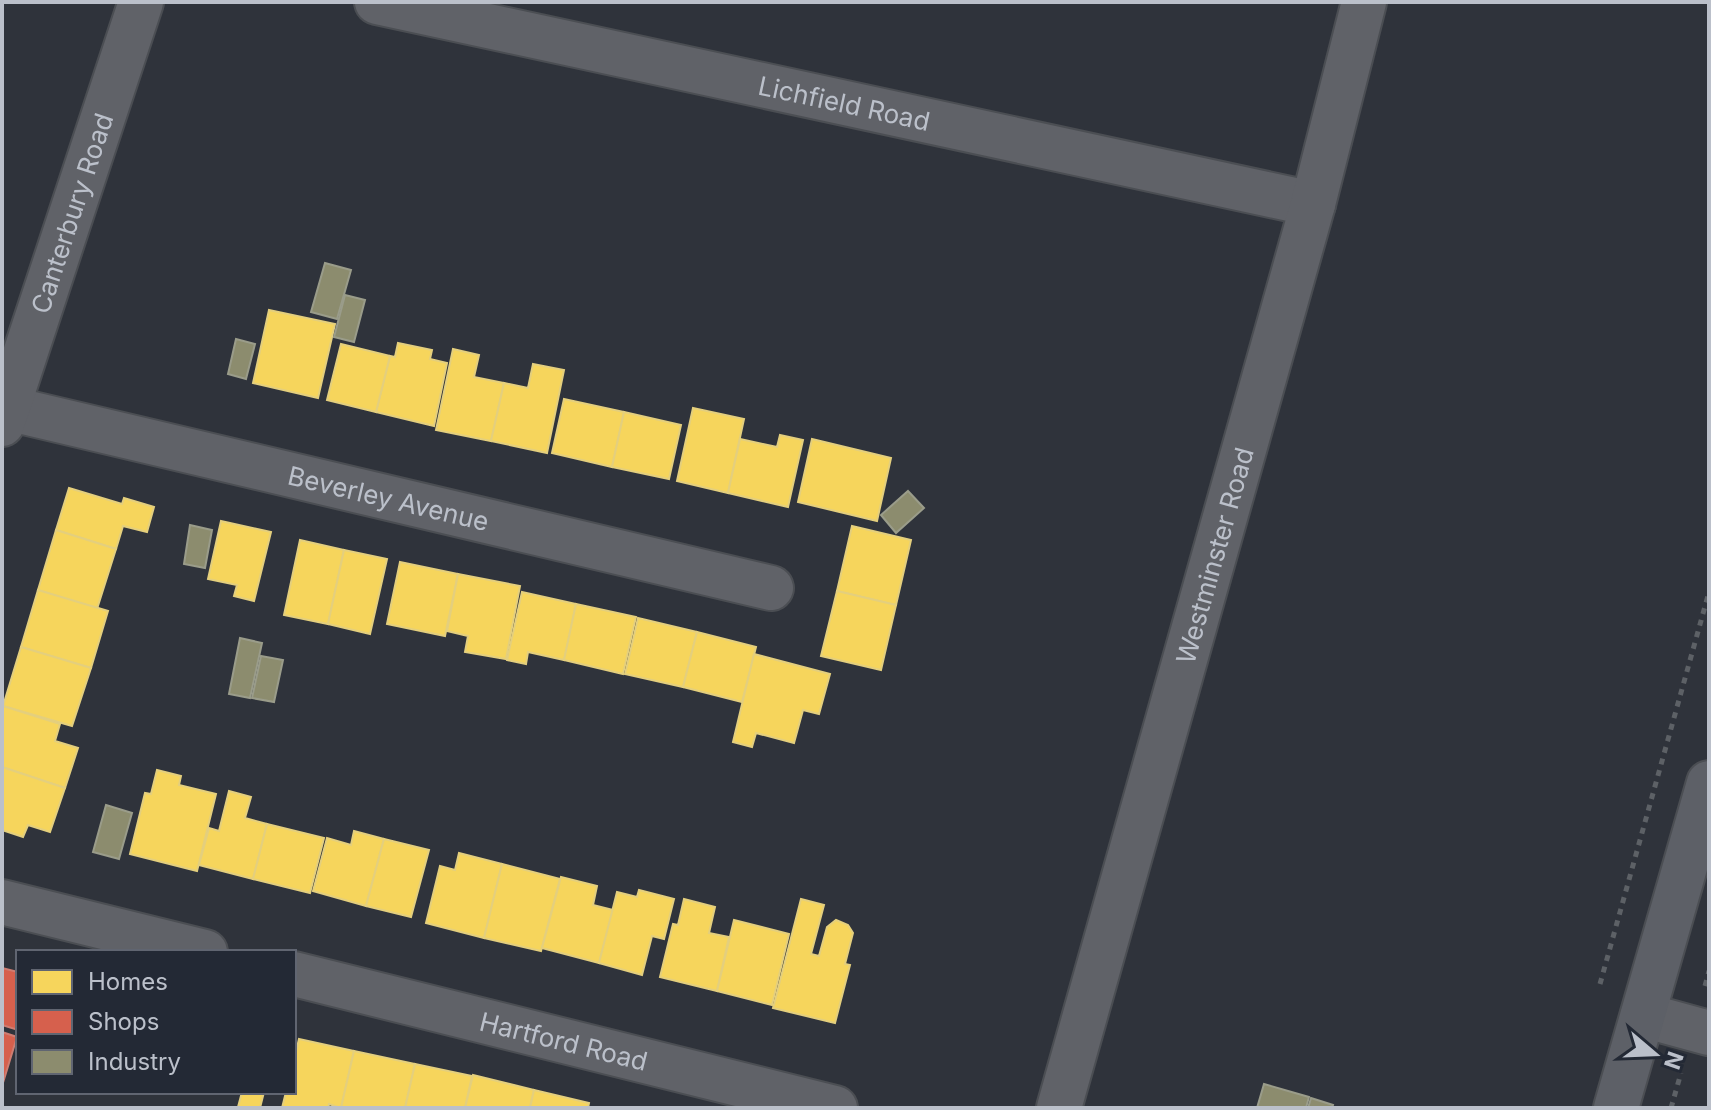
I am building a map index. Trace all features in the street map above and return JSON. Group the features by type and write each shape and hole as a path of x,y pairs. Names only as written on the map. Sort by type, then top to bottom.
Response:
{"main road":[{"path":"1616,1108 1709,783"}],"street":[{"name":"Canterbury Road","path":"4,416 141,2"},
{"name":"Lichfield Road","path":"377,2 1313,204"},
{"name":"Westminster Road","path":"1059,1108 1313,204 1364,2"},
{"name":"Beverley Avenue","path":"4,416 771,588"},
{"path":"2,902 197,950"},
{"name":"Hartford Road","path":"296,974 835,1108"},
{"path":"1643,1015 1709,1033"}],"path":[{"path":"1599,988 1709,592"}],"building: Homes":[{"path":"269,310 335,324 318,398 253,383"},
{"path":"398,343 432,350 430,359 447,363 434,426 376,412 390,356 395,357"},
{"path":"341,344 390,356 376,412 327,400"},
{"path":"453,349 479,355 474,377 504,383 491,441 436,430"},
{"path":"533,364 564,370 547,453 491,441 504,383 528,388"},
{"path":"564,399 624,412 612,467 552,453"},
{"path":"693,408 744,419 728,493 677,481"},
{"path":"624,412 681,425 669,479 612,467"},
{"path":"780,435 803,440 788,507 728,493 740,439 777,447"},
{"path":"812,439 891,458 877,521 798,502"},
{"path":"69,488 122,504 124,498 154,507 147,532 123,526 116,549 56,530"},
{"path":"221,521 271,532 254,601 234,596 237,585 208,579"},
{"path":"852,526 911,540 896,605 837,591"},
{"path":"56,530 116,549 97,609 38,590"},
{"path":"300,540 344,550 328,624 284,615"},
{"path":"344,550 387,559 370,634 328,624"},
{"path":"400,562 458,574 445,636 387,624"},
{"path":"458,574 520,586 506,659 465,652 468,636 447,631"},
{"path":"38,590 108,611 91,668 21,647"},
{"path":"837,591 896,605 881,670 821,656"},
{"path":"522,592 576,604 564,660 528,652 526,664 507,660"},
{"path":"576,604 636,617 623,674 564,660"},
{"path":"638,618 697,632 683,687 625,674"},
{"path":"697,632 756,647 742,702 683,687"},
{"path":"21,647 91,668 72,726 3,706"},
{"path":"754,654 830,674 819,714 803,710 794,743 756,733 752,747 733,742"},
{"path":"3,706 60,724 55,741 78,748 65,788 2,767"},
{"path":"2,767 65,788 50,832 28,825 23,837 2,830"},
{"path":"157,770 181,776 179,785 216,794 197,871 130,854 145,793 151,794"},
{"path":"229,791 251,797 245,818 267,824 253,879 199,865 209,828 219,831"},
{"path":"267,824 324,838 310,893 253,879"},
{"path":"354,831 384,839 366,906 313,891 327,838 351,845"},
{"path":"384,839 429,850 411,917 366,906"},
{"path":"459,853 502,864 484,938 426,923 440,866 455,870"},
{"path":"502,864 560,879 541,951 484,938"},
{"path":"561,877 597,886 593,905 613,910 599,963 542,948"},
{"path":"639,890 674,899 664,939 652,936 642,975 599,963 617,892 637,897"},
{"path":"684,899 715,907 709,933 729,937 717,991 660,977 673,924 678,925"},
{"path":"801,899 824,905 811,954 819,956 827,927 836,920 848,925 853,933 845,964 850,965 835,1023 773,1008"},
{"path":"734,920 789,934 772,1005 717,991"},
{"path":"299,1039 354,1051 341,1108 329,1104 328,1108 282,1108 286,1094 296,1094"},
{"path":"354,1051 415,1064 405,1108 341,1108"},
{"path":"415,1064 472,1076 465,1108 405,1108"},
{"path":"473,1075 534,1090 530,1108 465,1108"},
{"path":"534,1090 589,1103 588,1108 530,1108"},
{"path":"241,1094 264,1094 260,1108 238,1107"}],"building: Shops":[{"path":"2,968 16,972 16,1029 2,1025"},
{"path":"2,1032 16,1037 16,1040 2,1086"}],"building: Industry":[{"path":"325,263 351,270 337,319 311,312"},
{"path":"345,295 365,300 354,342 334,337"},
{"path":"236,339 255,344 246,379 228,374"},
{"path":"908,491 924,508 896,533 881,515"},
{"path":"190,525 212,530 205,568 184,564"},
{"path":"240,638 262,643 250,698 229,694"},
{"path":"261,656 283,660 274,702 252,698"},
{"path":"106,805 132,813 119,859 93,852"},
{"path":"1264,1084 1309,1097 1306,1108 1257,1108"},
{"path":"1311,1098 1333,1105 1332,1108 1308,1108"}]}
